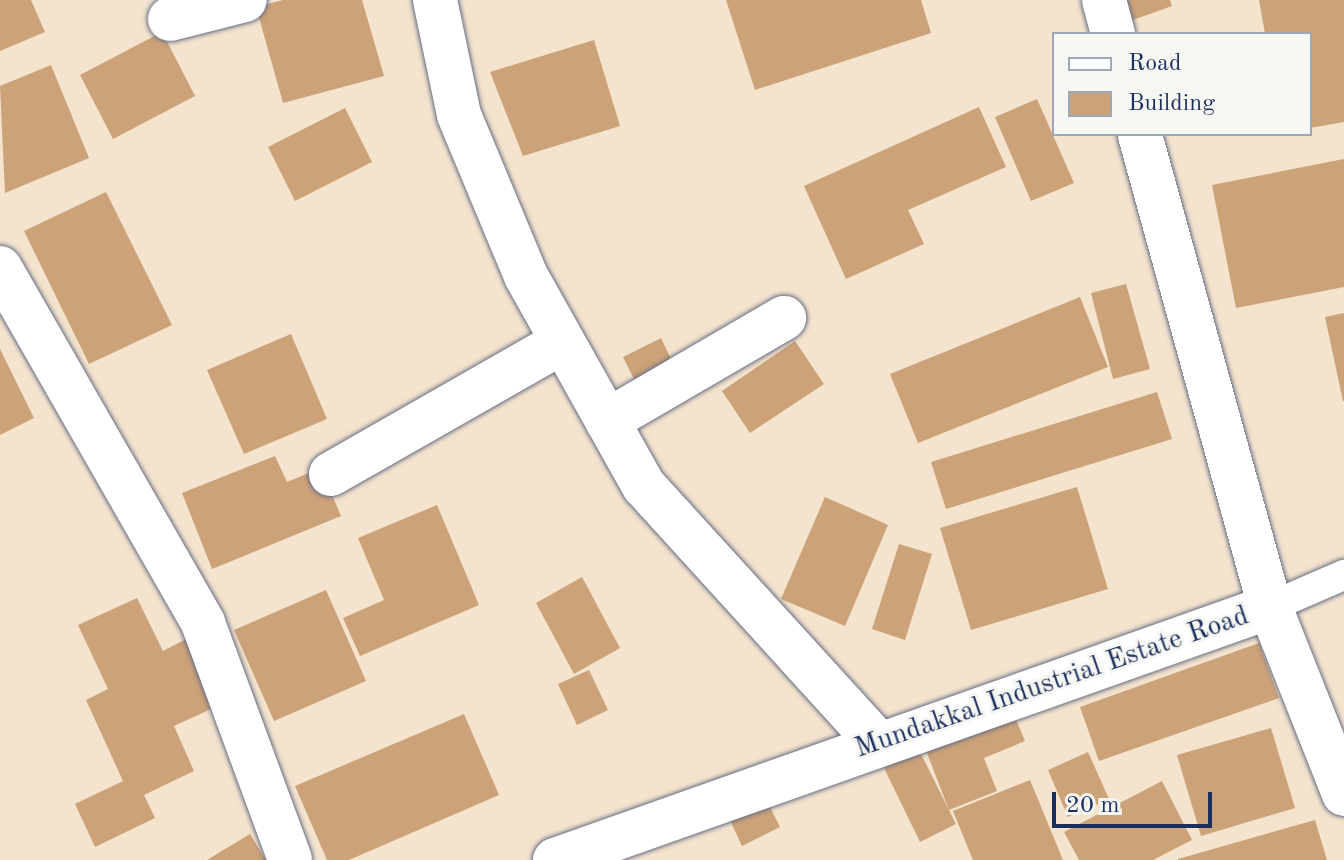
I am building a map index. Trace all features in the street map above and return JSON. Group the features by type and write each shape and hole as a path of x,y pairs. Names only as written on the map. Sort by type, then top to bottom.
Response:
{"street":[{"path":"170,19 245,0"},
{"path":"435,0 459,115 526,276 644,486 878,743"},
{"path":"1104,0 1112,32"},
{"name":"Mundakkal Industrial Estate Road","path":"555,860 878,743 1270,607 1141,136"},
{"path":"0,268 203,623 290,860"},
{"path":"607,421 784,318"},
{"path":"331,474 562,342"},
{"path":"1270,607 1344,794"}],"lane":[{"path":"1270,607 1344,575"}],"building":[{"path":"0,0 31,0 45,32 0,51"},
{"path":"283,0 362,0 384,76 283,103 256,7"},
{"path":"726,0 921,0 931,33 755,90"},
{"path":"1110,0 1170,0 1172,6 1116,26"},
{"path":"1259,0 1344,0 1344,122 1312,128 1312,32 1265,32"},
{"path":"162,32 195,96 113,139 80,75"},
{"path":"594,40 620,126 523,156 490,72"},
{"path":"51,65 89,158 5,193 0,86"},
{"path":"1037,99 1074,183 1031,201 995,117"},
{"path":"979,107 1006,167 908,210 924,244 846,279 804,186"},
{"path":"345,108 372,162 295,201 268,147"},
{"path":"1344,159 1344,287 1236,308 1212,185"},
{"path":"106,192 172,325 89,364 24,231"},
{"path":"1126,284 1150,369 1113,379 1091,293"},
{"path":"1080,297 1108,367 918,443 890,374"},
{"path":"1344,313 1344,401 1343,401 1325,317"},
{"path":"291,334 327,419 244,454 207,370"},
{"path":"661,338 673,363 636,383 623,357"},
{"path":"795,341 824,384 750,433 722,391"},
{"path":"0,349 34,418 0,435"},
{"path":"1157,392 1172,439 946,509 931,462"},
{"path":"275,456 287,482 321,468 341,516 212,569 182,493"},
{"path":"1077,487 1108,589 971,630 940,528"},
{"path":"825,497 888,525 845,626 781,599"},
{"path":"437,505 479,605 360,656 343,618 384,600 358,538"},
{"path":"899,544 932,554 905,640 872,629"},
{"path":"582,577 620,648 574,674 536,603"},
{"path":"326,590 366,681 274,721 234,630"},
{"path":"137,598 163,651 190,637 222,704 174,726 194,771 144,795 155,818 95,847 75,804 123,781 86,700 108,689 78,625"},
{"path":"1259,643 1279,698 1099,761 1080,707"},
{"path":"589,670 608,710 577,725 558,684"},
{"path":"1010,705 1025,741 984,758 997,791 949,810 922,740"},
{"path":"464,714 499,795 349,860 327,860 295,786"},
{"path":"1271,728 1295,808 1201,836 1177,755"},
{"path":"919,750 956,824 920,842 884,768"},
{"path":"1088,752 1109,799 1068,817 1048,770"},
{"path":"1030,780 1063,860 973,860 953,811"},
{"path":"1162,781 1192,840 1153,860 1079,860 1064,832"},
{"path":"760,787 780,827 742,846 723,805"},
{"path":"1315,820 1327,860 1178,860 1178,859"},
{"path":"250,834 266,860 207,860"}]}
